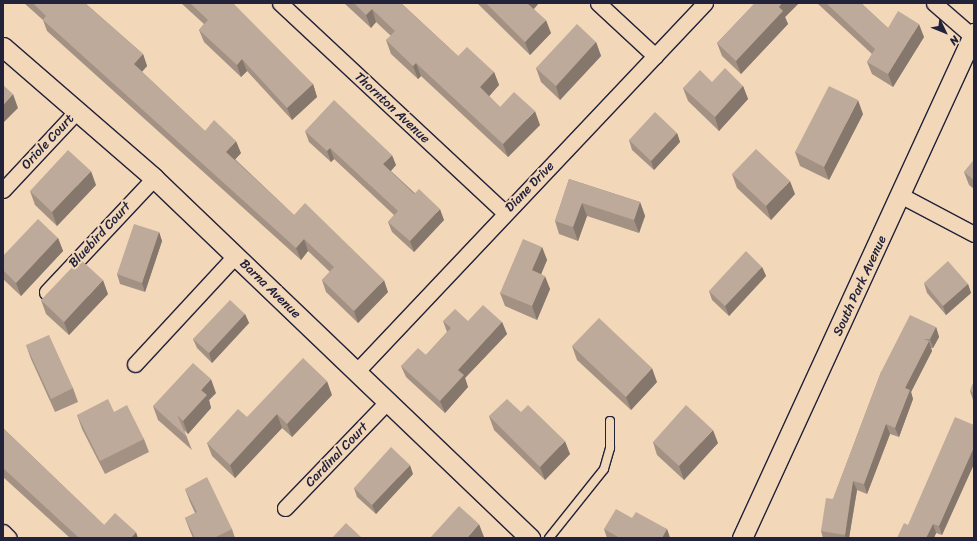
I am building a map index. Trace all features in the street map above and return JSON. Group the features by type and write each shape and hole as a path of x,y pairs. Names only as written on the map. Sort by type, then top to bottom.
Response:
{"street":[{"name":"Thornton Avenue","path":"280,3 505,213"},
{"path":"598,3 655,56"},
{"name":"Diane Drive","path":"356,372 705,3"},
{"path":"934,3 973,34"},
{"name":"South Park Avenue","path":"742,538 902,196 973,34"},
{"name":"Barna Avenue","path":"3,47 154,178 530,538"},
{"name":"Oriole Court","path":"3,190 77,111"},
{"name":"Bluebird Court","path":"47,292 154,178"},
{"path":"902,196 974,234"},
{"path":"135,364 235,256"},
{"name":"Cardinal Court","path":"285,508 388,401"},
{"path":"3,532 9,538"}],"lane":[{"path":"549,538 604,469 610,448 610,421"}],"building":[{"path":"33,3 85,3 143,54 134,64 205,131 214,120 236,141 226,152 294,215 305,203 384,280 354,311 322,280 334,267 304,239 296,248 43,20 46,16"},
{"path":"190,3 233,3 313,84 287,108 242,59 237,65 199,30 208,20"},
{"path":"354,3 401,3 458,56 467,47 494,72 480,87 500,107 514,92 535,111 503,144 416,63 413,66 386,40 395,31 372,9 366,15"},
{"path":"486,3 527,3 546,20 525,42"},
{"path":"755,3 782,3 779,7 783,11 736,61 717,43"},
{"path":"826,3 861,3 888,28 898,11 919,24 888,74 867,62 875,49"},
{"path":"577,24 596,42 556,86 536,68"},
{"path":"725,68 743,86 715,117 683,88 700,70 712,82"},
{"path":"3,85 13,94 3,105"},
{"path":"829,86 858,100 824,167 795,152"},
{"path":"334,100 392,155 383,164 414,194 419,189 440,209 410,241 388,222 398,211 330,148 327,151 305,131"},
{"path":"655,112 677,133 651,161 629,140"},
{"path":"756,149 790,181 766,206 732,174"},
{"path":"68,150 91,171 52,212 30,191"},
{"path":"974,160 974,180 964,172"},
{"path":"569,179 640,202 634,220 582,203 573,227 555,221"},
{"path":"38,219 58,238 16,283 3,270 3,256"},
{"path":"134,224 159,232 142,283 117,274"},
{"path":"523,239 542,247 532,270 545,276 532,306 500,293"},
{"path":"746,251 762,267 725,306 709,291"},
{"path":"80,259 103,280 64,322 41,300"},
{"path":"948,261 968,284 943,306 924,283"},
{"path":"230,300 245,314 209,353 193,339"},
{"path":"483,305 502,322 458,370 464,375 440,401 401,366 418,348 426,355 451,328 443,321 455,309 468,321"},
{"path":"910,315 936,327 930,339 923,339 929,341 905,388 910,390 895,428 886,424 864,484 853,481 845,535 821,531 826,498 833,499 881,372"},
{"path":"599,318 652,368 626,397 572,346"},
{"path":"49,335 73,388 51,399 26,345"},
{"path":"303,358 327,381 287,424 277,414 230,465 207,443 238,409 247,417"},
{"path":"193,363 211,379 201,390 207,395 183,421 177,415 187,437 153,406"},
{"path":"974,381 974,393 970,391"},
{"path":"108,399 114,412 127,405 144,439 100,461 77,415"},
{"path":"507,399 521,412 528,405 565,441 540,467 489,416"},
{"path":"686,405 713,430 679,466 653,442"},
{"path":"955,417 974,425 974,447 939,526 933,524 926,538 897,538 904,523 908,525"},
{"path":"3,428 104,525 115,513 136,532 131,538 79,538 3,468"},
{"path":"391,447 410,465 372,505 354,488"},
{"path":"207,477 232,529 214,538 195,538 185,518 197,512 185,489"},
{"path":"459,506 479,524 467,538 430,538"},
{"path":"616,509 632,518 636,512 667,529 662,538 620,538 604,529"},
{"path":"346,523 362,538 332,538"}]}
